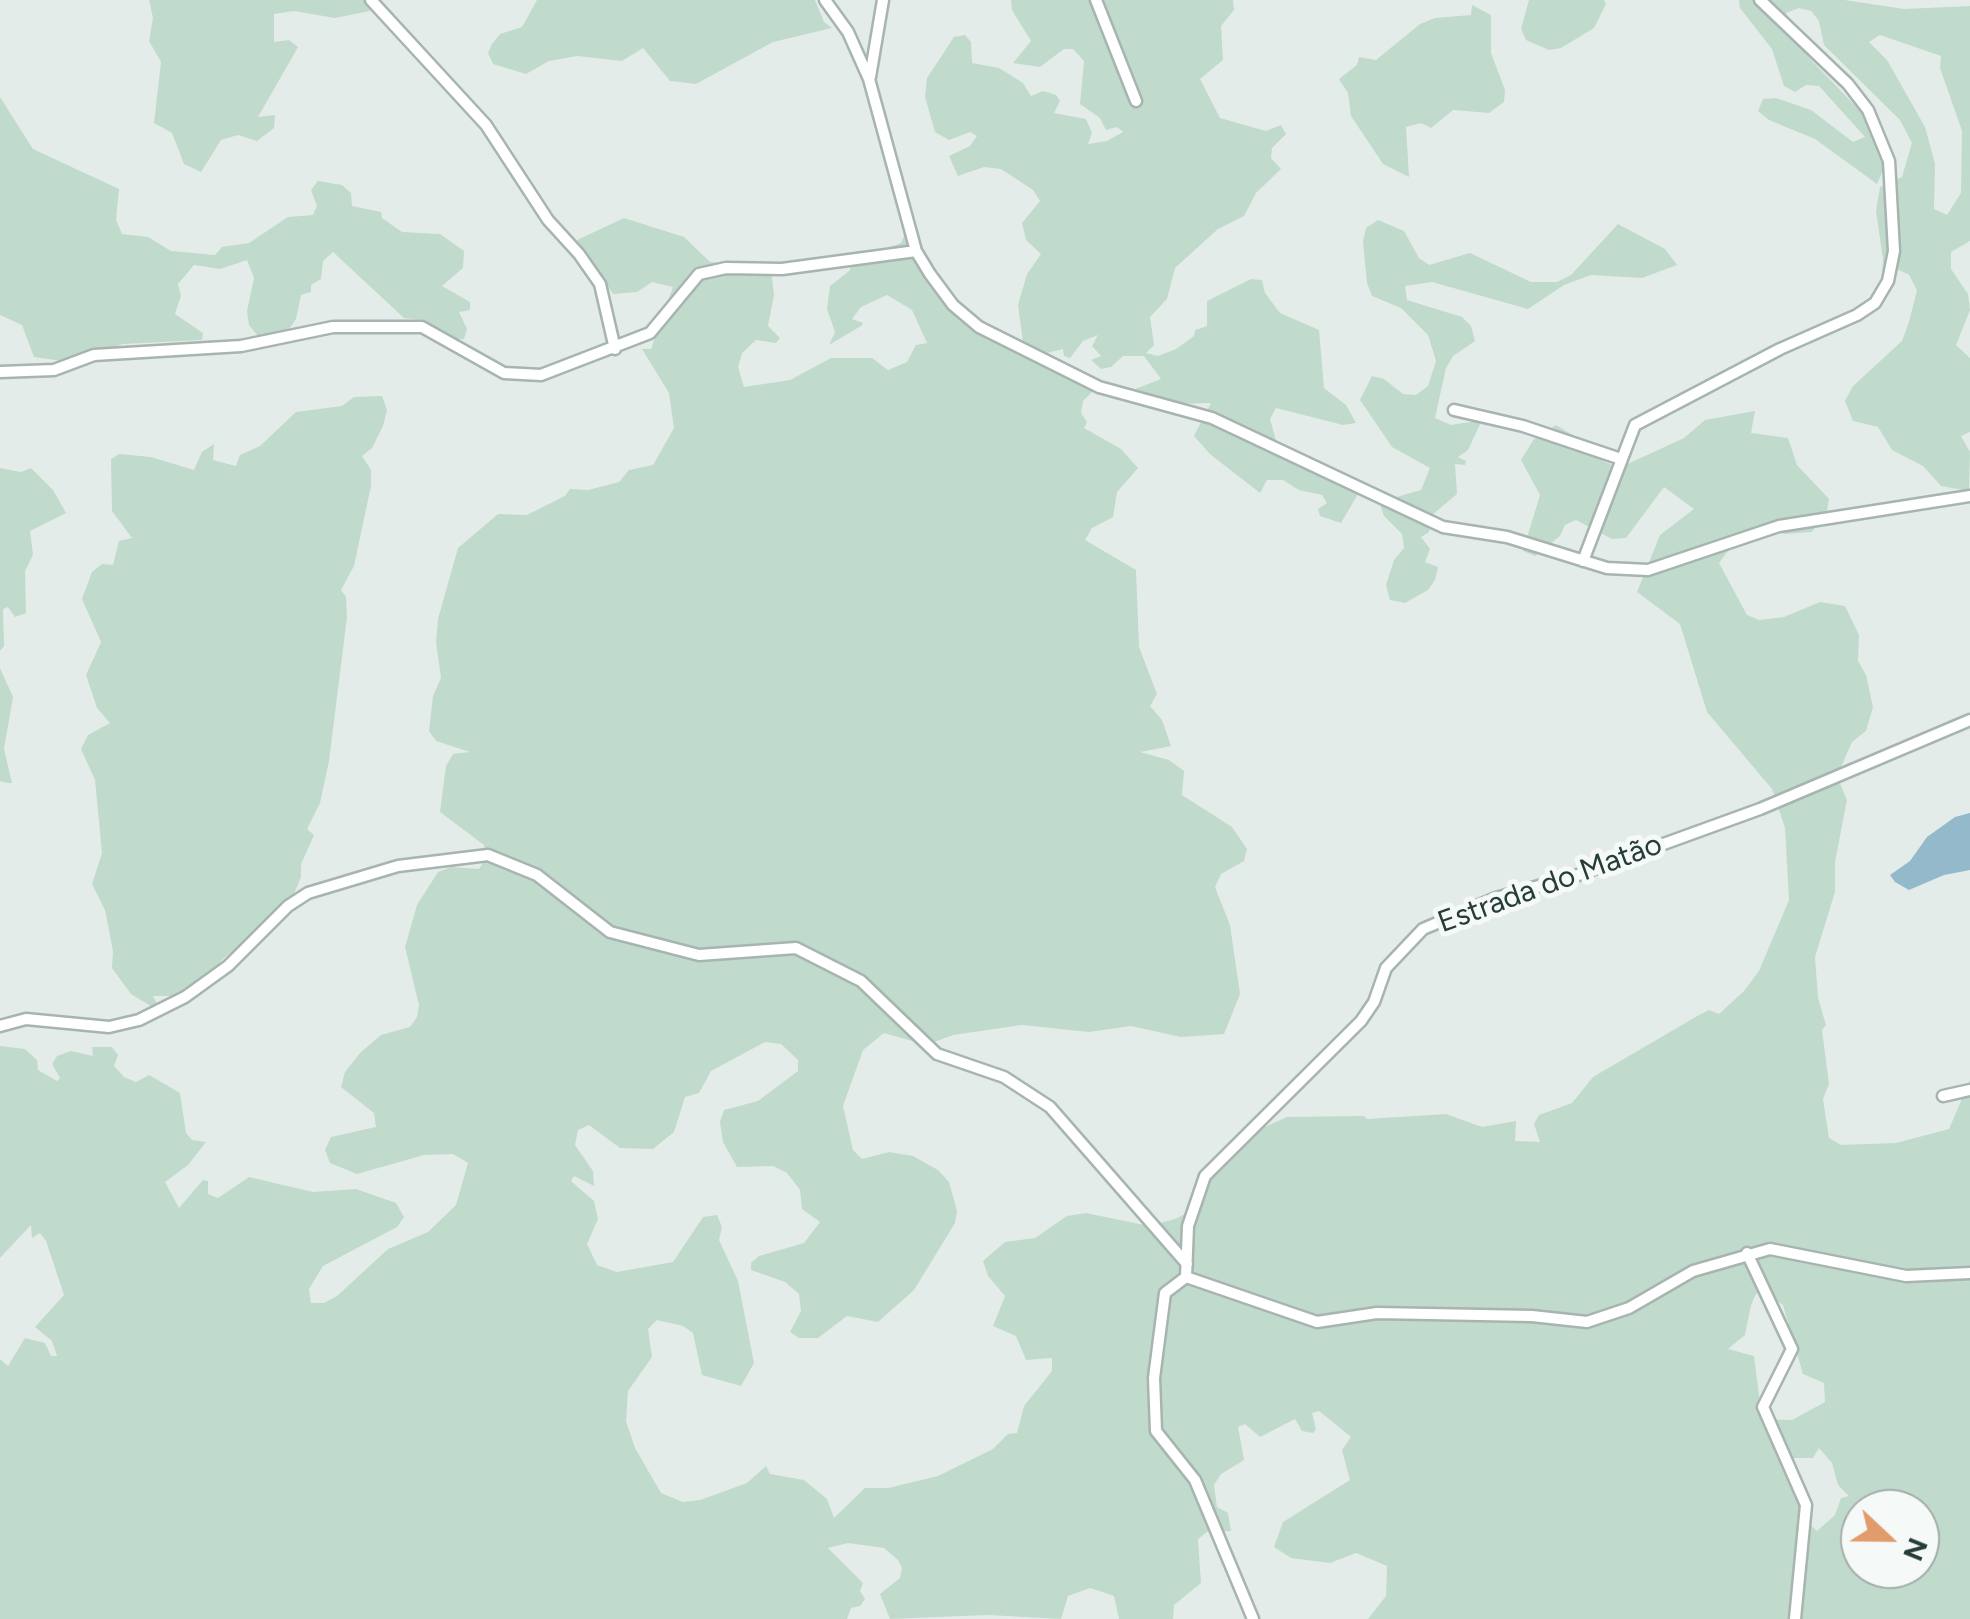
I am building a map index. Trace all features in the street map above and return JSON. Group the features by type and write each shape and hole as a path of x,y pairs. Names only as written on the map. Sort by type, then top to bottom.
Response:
{"street":[{"path":"371,0 486,126 548,220 590,269 600,284 615,349"},
{"path":"825,0 848,32 870,79 916,251 953,305 979,327 1099,387 1212,418 1443,527 1508,536 1606,568 1648,570 1780,526 1970,496"},
{"path":"870,79 884,0"},
{"path":"1096,0 1136,101"},
{"path":"1583,562 1622,459 1642,419 1857,315 1875,303 1888,281 1894,251 1889,161 1868,110 1848,84 1760,0"},
{"path":"0,372 54,370 94,355 241,346 333,327 422,327 504,373 541,375 650,334 699,274 726,268 782,269 916,251"},
{"path":"1454,410 1523,426 1622,459"},
{"name":"Estrada do Matão","path":"1186,1270 1188,1226 1205,1176 1360,1021 1374,1002 1386,968 1423,929 1496,898 1578,875 1760,809 1970,720"},
{"path":"0,1026 26,1019 109,1027 139,1020 172,1005 214,977 288,906 308,894 409,864 494,857 537,874 610,932 699,955 796,948 861,981 937,1054 1004,1077 1050,1107 1186,1270 1318,1322 1377,1314 1532,1316 1586,1322 1630,1308 1693,1271 1770,1249 1906,1276 1970,1272"},
{"path":"1944,1096 1970,1090"},
{"path":"1747,1253 1792,1349 1763,1407 1806,1504 1795,1619"},
{"path":"1186,1270 1166,1290 1162,1310 1154,1378 1156,1431 1196,1480 1253,1619"}],"green space":[{"path":"149,0 365,0 370,11 335,18 294,11 274,14 274,42 289,40 298,47 258,117 275,115 274,128 257,141 238,135 221,140 201,172 184,164 172,133 154,123 161,62 149,41 153,18"},
{"path":"537,0 815,0 824,22 832,28 773,42 696,84 670,81 643,48 622,61 577,56 549,61 526,74 493,64 488,53 492,44 500,34 522,27"},
{"path":"1011,0 1233,0 1234,10 1221,26 1223,60 1200,79 1220,118 1266,131 1281,125 1286,134 1272,148 1271,158 1281,169 1256,193 1244,216 1218,229 1175,268 1167,299 1150,317 1154,345 1146,353 1158,356 1176,349 1194,336 1195,330 1207,326 1207,301 1251,279 1262,280 1265,293 1280,313 1319,330 1324,388 1346,405 1356,423 1343,425 1276,408 1270,419 1277,444 1358,494 1341,523 1320,516 1318,509 1327,503 1322,495 1299,490 1283,480 1267,480 1260,493 1211,455 1194,436 1211,403 1169,404 1130,391 1161,379 1144,356 1123,356 1111,367 1101,369 1091,360 1101,356 1092,346 1098,335 1083,341 1070,358 1064,356 1063,349 1047,353 1023,342 1018,305 1027,274 1041,254 1026,240 1022,223 1040,201 1033,190 1001,169 984,167 958,176 949,156 970,146 977,136 970,132 949,140 935,132 925,97 927,78 954,37 965,35 971,42 972,63 999,68 1023,83 1031,96 1043,91 1056,95 1060,101 1054,113 1086,119 1092,133 1088,144 1107,141 1123,132 1117,127 1106,130 1100,118 1080,104 1084,61 1073,49 1064,49 1040,67 1013,63 1031,41 1012,10"},
{"path":"1529,0 1604,0 1606,4 1594,28 1561,48 1549,50 1526,40 1521,29"},
{"path":"1739,0 1845,0 1904,9 1970,6 1970,241 1951,252 1951,269 1968,294 1970,310 1956,345 1970,358 1970,432 1961,436 1970,452 1969,491 1941,486 1923,466 1892,450 1878,427 1853,421 1845,401 1853,386 1902,341 1909,322 1917,290 1909,275 1895,268 1881,287 1883,260 1876,211 1880,187 1902,177 1912,143 1900,120 1824,45 1819,21 1811,11 1799,8 1786,13 1794,36 1809,58 1874,125 1887,162 1877,184 1815,139 1769,120 1758,111 1763,99 1776,98 1811,110 1853,142 1865,137 1819,86 1806,85 1795,92 1784,86 1772,49 1740,8","holes":["1880,35 1941,56 1940,68 1962,131 1961,193 1947,215 1934,209 1935,164 1925,127 1887,60 1869,42"]},
{"path":"1472,5 1491,15 1491,53 1505,90 1504,102 1489,113 1453,110 1431,128 1421,123 1406,127 1409,177 1383,164 1351,116 1348,93 1339,79 1357,65 1359,57 1376,60 1420,24 1435,18 1471,15"},
{"path":"0,97 33,149 119,189 116,220 122,234 148,237 171,251 215,255 222,247 249,243 288,217 313,215 317,206 311,190 318,181 342,185 351,193 352,206 381,212 382,218 402,232 440,234 464,251 463,268 442,286 470,302 470,310 459,312 467,329 464,339 454,339 425,320 404,318 333,252 323,261 321,279 311,285 311,292 301,295 296,319 286,334 258,336 249,325 247,311 254,278 247,260 220,269 194,265 178,284 181,296 175,314 203,333 202,340 123,344 70,362 34,357 22,325 0,315"},
{"path":"624,218 684,237 710,262 771,268 774,295 768,326 780,338 776,343 756,340 742,353 738,367 744,387 790,380 831,358 872,358 888,370 907,362 916,345 927,343 912,310 887,295 861,307 852,319 863,323 861,326 829,345 835,332 827,309 830,286 849,271 855,260 901,243 906,231 964,313 1022,353 1095,379 1097,387 1083,401 1081,413 1087,422 1084,428 1121,449 1138,468 1117,492 1113,517 1092,528 1085,540 1136,570 1139,647 1157,694 1150,706 1162,720 1171,746 1140,752 1169,760 1184,771 1182,795 1232,827 1247,849 1244,861 1221,874 1215,887 1230,925 1240,994 1224,1034 1181,1037 1131,1026 1089,1032 1022,1025 953,1035 926,1045 884,1033 863,1050 843,1106 853,1150 862,1159 889,1152 913,1156 938,1170 949,1182 957,1211 955,1223 914,1290 878,1322 847,1316 818,1338 799,1338 790,1332 801,1311 799,1294 785,1282 751,1270 751,1263 759,1256 804,1243 820,1222 802,1209 800,1190 787,1173 773,1166 737,1167 723,1142 720,1122 724,1110 758,1101 798,1071 798,1060 781,1044 765,1042 711,1071 699,1093 685,1097 674,1132 653,1149 620,1148 589,1125 578,1130 575,1145 593,1171 594,1186 574,1176 571,1181 594,1201 598,1219 587,1244 597,1265 617,1272 673,1262 703,1217 717,1215 722,1227 719,1240 738,1281 754,1363 741,1386 702,1375 693,1333 683,1326 657,1320 648,1329 652,1357 628,1391 626,1421 635,1448 661,1493 683,1502 700,1500 747,1483 766,1466 770,1474 804,1480 827,1499 834,1518 865,1488 888,1488 938,1476 993,1449 1008,1434 1017,1433 1024,1406 1052,1371 1052,1358 1026,1360 1016,1336 993,1326 1005,1296 988,1276 983,1261 1005,1242 1035,1238 1067,1216 1086,1213 1149,1226 1175,1219 1201,1206 1205,1176 1249,1134 1287,1117 1367,1119 1446,1114 1482,1127 1516,1121 1515,1141 1540,1142 1534,1124 1539,1115 1572,1103 1593,1077 1709,1010 1719,1014 1744,991 1759,971 1789,900 1785,828 1772,789 1707,712 1680,624 1637,592 1660,535 1694,509 1664,487 1626,538 1612,539 1576,520 1565,525 1560,536 1535,556 1523,551 1540,495 1521,460 1534,439 1556,425 1591,446 1596,458 1619,468 1684,438 1705,420 1755,411 1751,433 1788,438 1797,465 1829,499 1827,511 1812,532 1785,534 1770,528 1734,543 1719,563 1747,615 1759,620 1784,617 1820,602 1845,606 1859,635 1858,661 1866,675 1873,707 1866,731 1852,742 1837,776 1847,800 1835,862 1835,892 1815,957 1818,998 1826,1025 1822,1030 1829,1084 1823,1099 1829,1138 1841,1145 1896,1143 1949,1129 1970,1080 1970,1619 1368,1619 1386,1596 1387,1566 1356,1553 1330,1563 1291,1558 1274,1547 1283,1522 1350,1480 1342,1450 1351,1437 1319,1411 1312,1413 1316,1429 1313,1433 1302,1431 1295,1419 1260,1437 1245,1424 1238,1427 1244,1460 1221,1474 1214,1485 1217,1507 1228,1513 1231,1531 1207,1532 1198,1539 1201,1583 1174,1605 1173,1619 1119,1619 1114,1596 1090,1588 1068,1596 1061,1619 988,1615 890,1619 880,1594 900,1578 902,1568 898,1560 884,1548 848,1543 828,1548 863,1583 860,1591 865,1599 860,1606 851,1608 847,1619 0,1619 0,1359 8,1366 25,1338 45,1343 51,1356 57,1356 52,1341 35,1327 64,1295 46,1241 40,1233 32,1238 31,1225 0,1258 0,1046 25,1049 37,1060 38,1070 57,1081 60,1078 52,1064 57,1056 71,1051 93,1056 92,1047 112,1047 118,1055 114,1066 124,1077 136,1082 149,1075 180,1093 186,1133 192,1140 206,1142 188,1165 165,1182 179,1208 203,1180 208,1181 208,1194 218,1198 249,1177 313,1192 356,1189 396,1203 404,1217 397,1227 323,1266 309,1289 311,1303 324,1303 337,1296 388,1249 428,1232 456,1205 468,1163 453,1154 424,1155 357,1174 330,1163 325,1150 331,1137 376,1127 374,1113 341,1087 345,1072 360,1053 381,1035 410,1027 417,1017 419,1005 405,947 417,905 438,872 451,867 479,869 486,858 484,845 440,812 446,766 453,754 470,752 436,741 429,731 433,696 441,678 436,642 438,619 458,548 498,514 527,515 565,496 570,489 588,490 619,482 629,470 653,465 674,428 669,393 642,349 651,349 673,287 652,282 637,292 613,294 577,240","holes":["1763,1292 1783,1305 1803,1374 1824,1383 1825,1402 1792,1420 1762,1419 1754,1356 1728,1349 1745,1335 1756,1294"]},
{"path":"1378,220 1404,231 1419,258 1429,265 1470,253 1531,282 1557,282 1571,275 1618,224 1665,249 1677,265 1642,278 1591,275 1564,285 1528,309 1432,282 1405,286 1407,300 1462,317 1471,326 1475,341 1453,356 1446,368 1435,418 1451,425 1482,420 1468,450 1458,457 1466,461 1465,465 1455,464 1457,494 1432,515 1429,532 1421,537 1430,549 1425,562 1438,567 1435,580 1428,590 1405,603 1390,600 1386,585 1394,560 1404,548 1402,534 1384,516 1379,502 1421,490 1430,468 1392,447 1360,400 1372,376 1384,379 1403,394 1416,395 1428,386 1436,361 1428,335 1401,308 1372,296 1363,242 1366,228"},
{"path":"382,396 387,410 383,426 372,448 362,456 371,470 371,486 354,566 341,590 346,597 347,617 329,761 320,803 307,829 314,835 301,864 301,877 290,904 223,959 198,988 175,996 153,996 158,1006 154,1008 131,994 112,968 113,951 105,910 92,884 102,853 95,780 81,749 88,735 110,723 97,708 86,675 101,642 82,599 92,572 102,564 113,565 119,541 132,538 112,511 111,459 119,454 151,457 194,470 202,452 214,444 213,460 236,466 240,455 260,446 296,412 342,406 354,397"},
{"path":"0,468 21,472 31,468 53,490 66,513 30,531 33,555 25,571 26,613 15,617 8,607 3,609 4,646 0,651"},
{"path":"0,668 13,697 4,749 12,783 0,781"}],"water":[{"path":"1970,813 1970,870 1944,875 1909,890 1895,882 1890,875 1910,861 1927,837 1955,817"}]}
